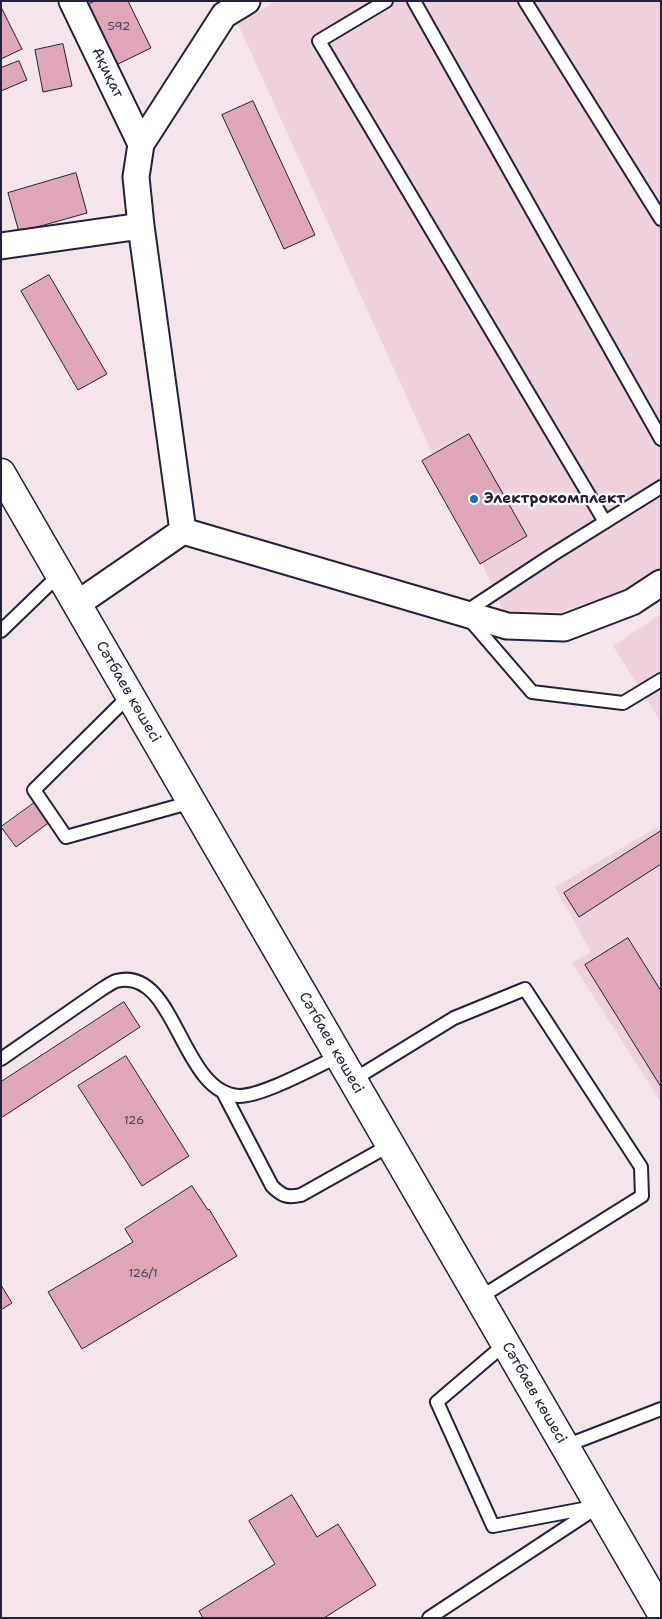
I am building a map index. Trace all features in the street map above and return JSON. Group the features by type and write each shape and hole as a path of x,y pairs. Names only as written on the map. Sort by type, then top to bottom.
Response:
{"main road":[{"name":"Сәтбаев көшесі","path":"1,474 661,1612"}],"street":[{"name":"Ақиқат","path":"72,1 141,144"},
{"path":"183,531 136,177 141,144 224,15 247,1"},
{"path":"1,246 141,226"},
{"path":"77,604 183,531"},
{"path":"183,531 507,626 564,628 632,602 661,583"}],"lane":[{"path":"386,1 319,41 605,522"},
{"path":"414,1 661,439"},
{"path":"525,1 661,219"},
{"path":"661,487 552,554 464,613 532,692 623,703 661,680"},
{"path":"1,631 60,574"},
{"path":"130,695 34,790 66,837 192,802"},
{"path":"1,1059 102,989 115,982 130,980 142,984 156,995 201,1073 223,1092 272,1186 282,1195 291,1197 301,1195 390,1145"},
{"path":"353,1080 454,1018 525,989 641,1167 642,1196 479,1298"},
{"path":"223,1092 239,1096 256,1094 339,1056"},
{"path":"505,1344 437,1402 493,1526 599,1506"},
{"path":"565,1446 661,1409"},
{"path":"429,1618 599,1506"}],"shaded area":[{"path":"276,1 661,1 661,567 624,591 561,612 503,610 238,24"},
{"path":"661,614 661,722 613,646"},
{"path":"661,825 661,1102 572,963 591,952 555,887"}],"building":[{"path":"95,1 128,1 151,48 116,65 87,5"},
{"path":"1,7 22,49 1,59"},
{"path":"63,44 72,86 43,92 35,50"},
{"path":"19,61 27,80 1,91 1,68"},
{"path":"253,101 315,235 284,249 222,115"},
{"path":"76,173 87,213 19,232 8,193"},
{"path":"49,275 107,374 78,390 21,291"},
{"name":"Электрокомплект","path":"469,434 527,536 480,564 422,461"},
{"path":"37,801 51,821 16,847 1,827"},
{"path":"661,831 661,864 579,917 564,893"},
{"path":"628,938 661,991 661,1087 585,965"},
{"path":"124,1002 140,1027 1,1118 1,1082"},
{"path":"126,1056 189,1156 142,1186 78,1086"},
{"path":"192,1186 209,1209 237,1256 82,1349 48,1292 133,1242 125,1229"},
{"path":"1,1285 12,1303 1,1310"},
{"path":"292,1495 317,1537 338,1524 376,1585 324,1618 203,1618 199,1611 275,1564 249,1521"}],"place":[{"name":"Электрокомплект","path":"474,499"}]}
